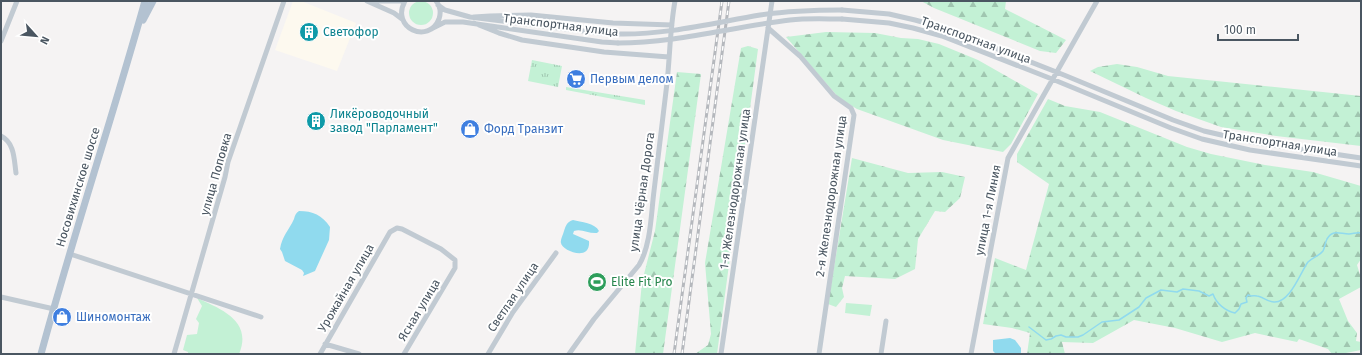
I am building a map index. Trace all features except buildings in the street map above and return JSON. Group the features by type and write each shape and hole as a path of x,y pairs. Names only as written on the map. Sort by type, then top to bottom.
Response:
{"main road":[{"name":"Носовихинское шоссе","path":"41,354 145,1"},
{"name":"Носовихинское шоссе","path":"138,27 153,1"}],"street":[{"path":"1,41 17,1"},
{"name":"улица Поповка","path":"174,354 228,162 284,1"},
{"path":"368,1 405,1 401,12 402,18 408,27 417,32 431,29 435,25 440,15 437,3"},
{"path":"368,1 402,18"},
{"name":"улица Чёрная Дорога","path":"569,354 594,319 639,265 643,258 647,244 652,208 675,1"},
{"name":"1-я Железнодорожная улица","path":"721,354 772,1"},
{"name":"улица 1-я Линия","path":"971,354 1006,164 1012,149 1097,1"},
{"name":"Транспортная улица","path":"437,3 445,10 474,17 618,34 649,34 666,32 762,15 790,12 842,10 889,14 915,20 973,39 1173,120 1204,131 1252,142 1361,158"},
{"path":"474,17 531,15 613,23 672,25"},
{"name":"Транспортная улица","path":"431,29 445,22 454,21 618,43 688,37 791,20 817,18 889,23 913,28 969,46 1170,128 1213,142 1250,150 1361,166"},
{"path":"474,23 498,33 522,40 604,52 669,57"},
{"name":"2-я Железнодорожная улица","path":"768,28 800,56 834,96 850,108 854,115 819,354"},
{"path":"1,136 6,139 13,149 16,173"},
{"name":"Урожайная улица","path":"320,354 390,232 396,228 402,229 441,249 455,260 455,268 451,277"},
{"name":"Светлая улица","path":"488,354 513,312 556,253"},
{"path":"70,254 261,317"},
{"name":"Ясная улица","path":"404,354 451,277"},
{"path":"1,296 54,309"},
{"path":"881,354 886,321"},
{"path":"325,344 359,354"}],"shaded area":[{"path":"293,1 301,1 356,23 337,71 275,50"}],"green space":[{"path":"421,1 430,4 433,13 430,22 421,25 412,22 409,13 412,4"},
{"path":"921,1 1006,1 1005,9 1066,40 1056,53 1040,51 934,8"},
{"path":"826,32 875,33 901,38 918,39 939,44 978,60 1038,94 1011,144 1003,152 943,140 857,109 839,98 786,37"},
{"path":"748,46 758,49 717,354 695,354 708,345 711,334 705,263 741,48"},
{"path":"532,60 562,66 558,87 528,81"},
{"path":"1117,64 1137,67 1168,76 1361,96 1361,146 1276,136 1221,127 1176,111 1090,71 1098,67"},
{"path":"677,72 701,74 663,354 635,354 642,282 655,231"},
{"path":"566,87 645,100 645,105 566,90"},
{"path":"1048,99 1065,106 1100,112 1187,147 1211,154 1265,165 1313,172 1361,186 1361,259 1357,265 1361,278 1361,287 1339,299 1348,321 1357,333 1356,341 1361,342 1361,350 1341,354 1332,354 1328,349 1299,339 1297,342 1255,333 1222,342 1175,328 1134,320 1093,343 1062,342 1065,354 1027,354 1030,333 1012,328 983,324 995,258 1026,270 1049,184 1017,162 1017,154"},
{"path":"852,158 908,173 942,172 965,177 960,198 945,212 935,211 918,239 915,269 895,279 845,276 842,288 844,297 836,307 828,304"},
{"path":"197,298 225,312 238,325 242,333 242,343 239,354 188,354 188,352 183,350 187,335 197,334 199,323 196,319 202,306"},
{"path":"846,303 872,305 870,316 845,313"}],"water":[{"path":"299,211 317,214 324,219 330,227 329,240 315,271 303,276 304,273 302,270 285,261 280,249 284,237"},
{"path":"573,220 594,226 599,231 594,233 579,230 574,231 573,234 589,241 588,248 585,252 576,253 562,246 561,239 566,225"},
{"path":"1010,338 1015,340 1021,348 1021,354 996,354 993,351 993,340"}],"waterway":[{"path":"1029,327 1046,340 1061,335 1066,337 1078,337 1102,322 1119,320 1139,307 1146,298 1161,290 1177,292 1183,289 1199,291 1209,296 1213,294 1221,306 1235,313 1241,304 1247,302 1246,298 1248,295 1259,296 1271,302 1280,301 1290,293 1308,262 1323,251 1326,240 1329,236 1334,233 1361,233"}],"railway":[{"path":"674,354 722,1"},
{"path":"682,354 729,1"}],"place":[{"name":"Светофор","path":"309,32"},
{"name":"Первым делом","path":"576,79"},
{"name":"Ликёроводочный завод \"Парламент\"","path":"316,121"},
{"name":"Форд Транзит","path":"470,129"},
{"name":"Elite Fit Pro","path":"597,282"},
{"name":"Шиномонтаж","path":"62,317"}]}
